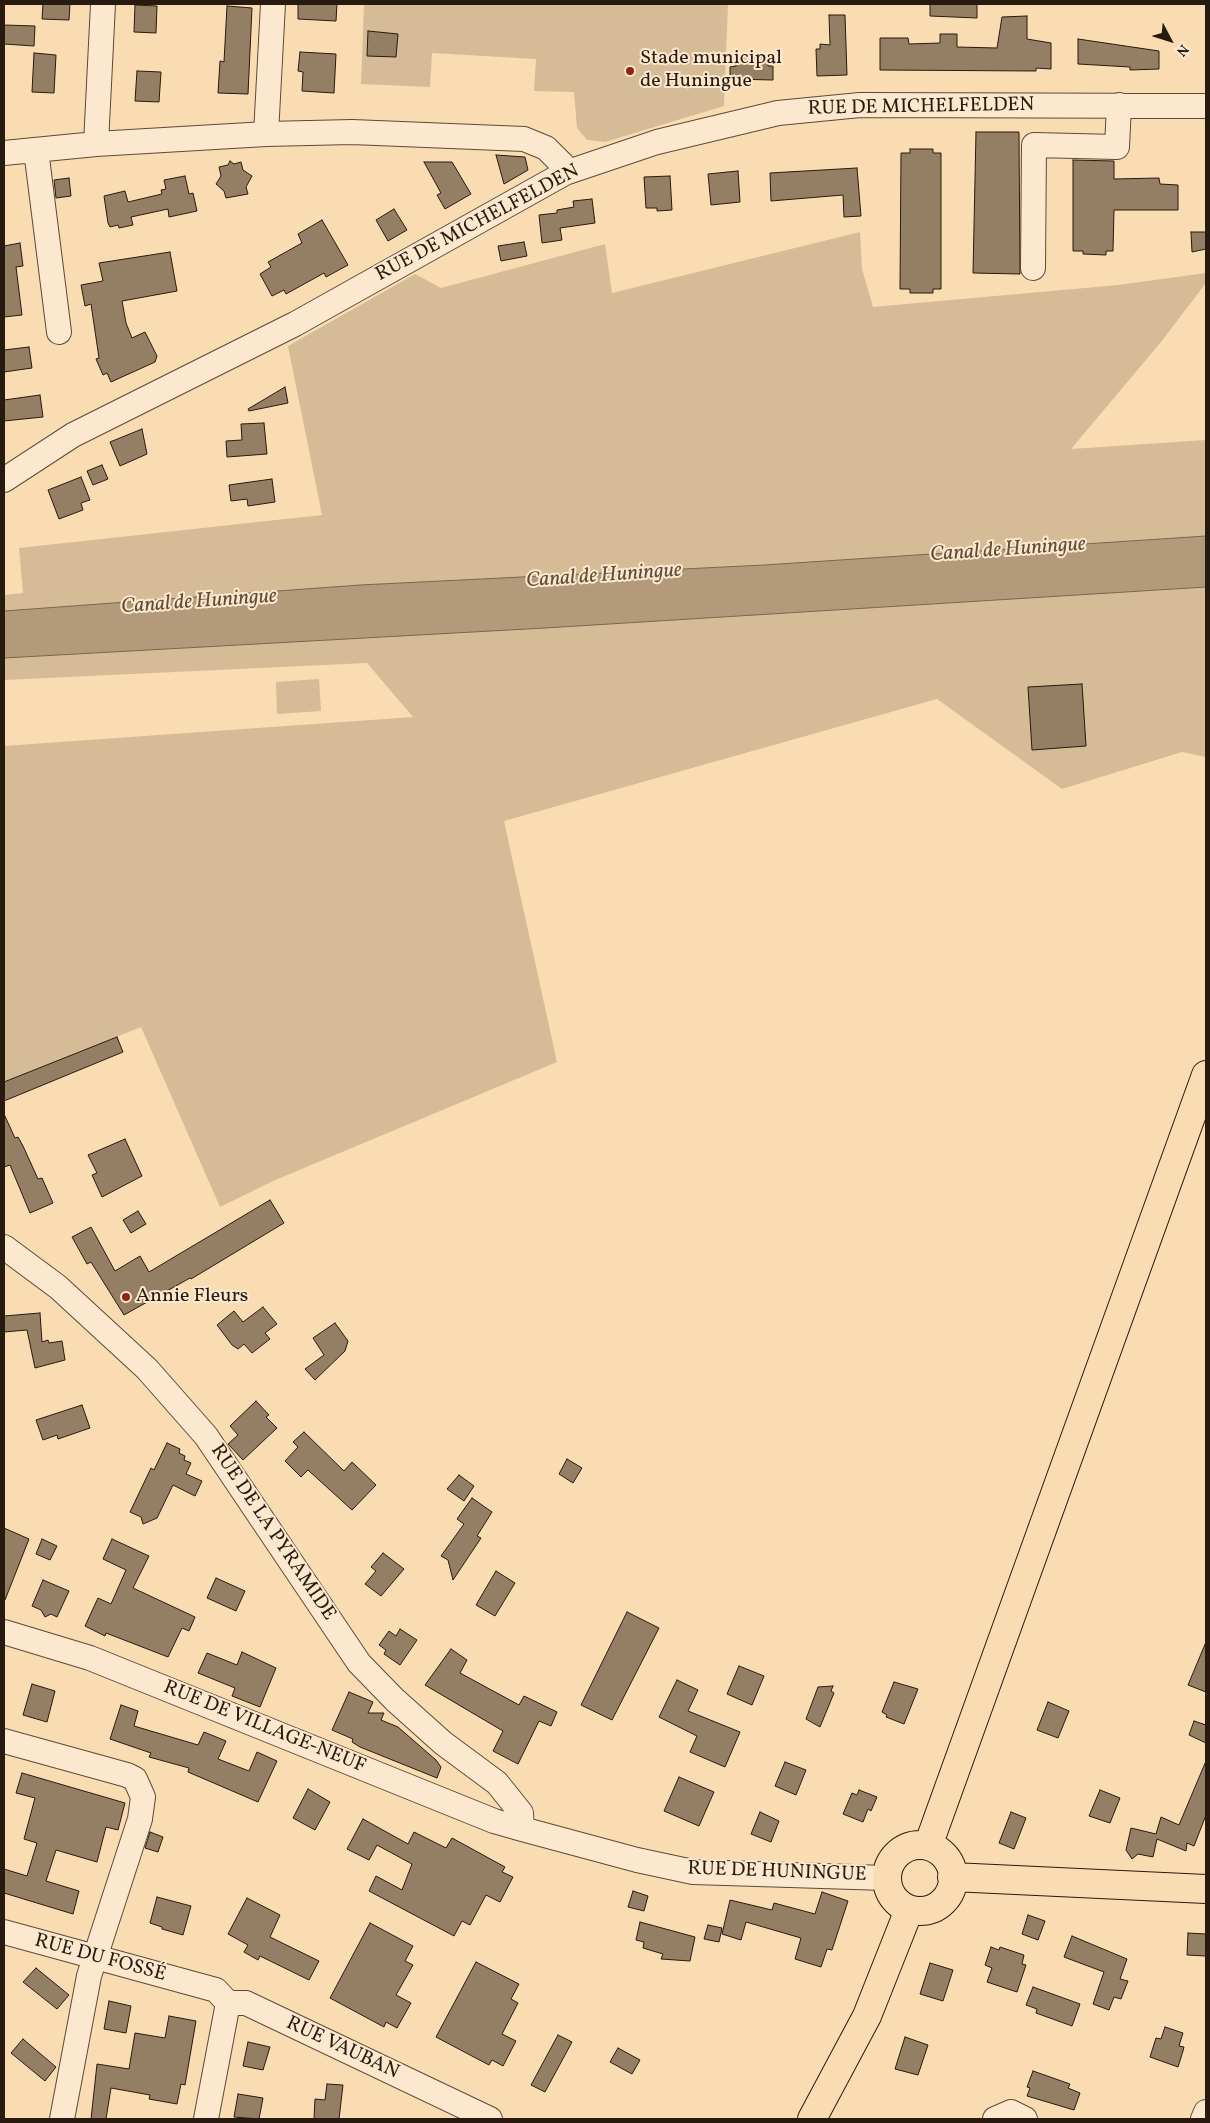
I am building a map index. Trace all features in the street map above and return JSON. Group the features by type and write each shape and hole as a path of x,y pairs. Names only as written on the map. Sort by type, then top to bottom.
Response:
{"main road":[{"path":"928,1846 1206,1075"},
{"path":"917,1846 928,1846 945,1858 952,1877 951,1887 939,1905 919,1911 909,1910 899,1904 892,1896 886,1878 889,1865 897,1855 906,1848 917,1846"},
{"path":"952,1877 1206,1889"},
{"path":"812,2119 868,2016 909,1910"}],"street":[{"path":"96,144 103,4"},
{"path":"266,134 273,4"},
{"name":"RUE DE MICHELFELDEN","path":"4,480 73,434 295,324 565,173 657,142 778,113 860,105 1206,106"},
{"path":"1033,268 1034,145 1117,147 1119,105"},
{"path":"4,153 96,144 266,134 352,132 524,139 546,148 563,165 565,173"},
{"path":"36,150 59,332"},
{"name":"RUE DE LA PYRAMIDE","path":"4,1247 58,1287 154,1376 206,1436 359,1663 443,1743 497,1783 521,1814 522,1829"},
{"name":"RUE DE VILLAGE-NEUF","path":"4,1632 90,1658 485,1817 522,1829"},
{"path":"4,1741 127,1775 135,1779 144,1797 140,1819 89,1976 62,2119"},
{"name":"RUE DE HUNINGUE","path":"522,1829 637,1860 693,1872 886,1878"},
{"name":"RUE DU FOSSÉ","path":"4,1932 94,1958 197,1984"},
{"name":"RUE VAUBAN","path":"197,1984 216,1990 228,2003 246,2004 490,2119"},
{"path":"206,2119 228,2003"},
{"path":"996,2119 1011,2112 1025,2119"},
{"path":"1203,2119 1206,2112"}],"shaded area":[{"name":"Stade municipal de Huningue","path":"364,4 728,4 724,106 605,142 587,140 577,128 574,92 534,91 536,59 432,53 430,87 361,84"},
{"path":"860,232 862,269 873,307 1118,285 1206,273 1206,283 1161,342 1071,449 1206,440 1206,757 1182,752 1062,789 937,699 504,821 557,1062 273,1181 220,1207 141,1027 4,1082 4,746 413,717 367,663 4,680 4,595 23,593 19,548 322,515 288,346 415,274 441,288 605,244 612,293"},
{"path":"319,679 321,711 277,714 276,682"}],"water":[{"name":"Canal de Huningue","path":"1206,536 1206,587 545,628 4,658 4,611 360,585 764,565"}],"building":[{"path":"43,4 70,4 69,20 42,19"},
{"path":"298,4 337,4 336,21 298,19"},
{"path":"930,4 977,4 977,18 930,16"},
{"path":"135,5 157,6 156,33 134,32"},
{"path":"227,6 252,8 248,94 218,93 220,61 224,62"},
{"path":"829,15 845,15 847,75 817,76 816,49 820,49 820,44 830,45"},
{"path":"1027,16 1027,39 1051,43 1051,69 1036,68 1036,71 880,70 880,38 908,38 909,44 940,43 940,34 957,34 957,47 997,48 1002,17"},
{"path":"4,25 35,26 34,46 4,44"},
{"path":"368,31 398,34 396,57 367,56"},
{"path":"1078,39 1159,51 1159,69 1130,70 1130,67 1078,64"},
{"path":"300,52 336,54 334,93 302,91 303,72 298,71"},
{"path":"34,53 56,55 54,93 32,92"},
{"path":"736,57 768,57 768,66 773,66 773,80 730,79 730,67 736,66"},
{"path":"137,71 161,72 159,102 135,101"},
{"path":"976,132 1019,132 1020,274 973,273"},
{"path":"910,149 933,149 933,153 941,153 941,289 933,289 933,293 910,293 910,289 900,289 901,153 910,153"},
{"path":"496,155 525,157 528,170 504,184"},
{"path":"1073,160 1114,161 1114,179 1159,178 1160,184 1178,185 1178,210 1114,210 1113,251 1106,251 1106,255 1083,254 1083,251 1073,251"},
{"path":"230,161 234,164 241,162 243,170 252,176 246,187 248,194 226,198 224,191 216,184 221,176 219,167 228,165"},
{"path":"424,162 452,162 471,194 445,209 437,195 441,193"},
{"path":"857,168 861,216 844,217 843,195 771,201 770,173"},
{"path":"738,171 740,202 711,205 708,174"},
{"path":"185,176 189,194 193,193 197,211 169,217 168,209 131,217 133,225 119,228 118,225 110,227 104,196 125,191 128,202 162,194 161,190 166,189 164,180"},
{"path":"670,176 672,210 657,211 657,208 646,208 644,177"},
{"path":"69,178 71,196 56,198 54,180"},
{"path":"592,199 595,223 560,228 562,240 542,243 539,215 557,213 557,210 574,207 573,201"},
{"path":"394,209 407,230 388,241 376,220"},
{"path":"322,220 348,265 326,277 324,273 286,294 284,290 272,296 260,274 271,267 268,262 302,243 298,234"},
{"path":"1191,232 1206,232 1206,249 1192,252"},
{"path":"524,242 527,256 501,261 498,246"},
{"path":"20,243 23,266 16,267 22,315 4,317 4,246"},
{"path":"170,252 177,291 122,301 126,323 132,338 145,332 157,356 155,362 111,382 107,373 103,375 96,359 99,358 91,304 85,306 81,285 103,281 99,263"},
{"path":"29,347 32,368 4,372 4,350"},
{"path":"285,387 288,403 249,411 248,409"},
{"path":"40,395 43,417 4,421 4,400"},
{"path":"264,423 267,454 227,457 226,441 242,440 241,424"},
{"path":"142,429 147,454 120,466 110,442"},
{"path":"102,465 108,479 93,485 87,471"},
{"path":"81,477 90,500 81,503 83,510 59,519 48,490"},
{"path":"272,479 275,502 248,506 247,499 231,501 229,485"},
{"path":"1082,684 1086,746 1032,750 1028,687"},
{"path":"117,1037 123,1052 4,1101 4,1082"},
{"path":"4,1114 15,1138 18,1137 23,1146 38,1179 42,1178 53,1203 30,1213 10,1165 4,1167"},
{"path":"125,1139 142,1176 102,1197 92,1175 97,1173 88,1155"},
{"path":"270,1200 284,1223 191,1279 124,1315 91,1262 87,1264 72,1237 91,1227 115,1271 140,1256 149,1272"},
{"path":"138,1211 146,1224 131,1233 123,1220"},
{"path":"263,1307 277,1324 265,1333 270,1339 252,1353 244,1344 238,1349 232,1345 217,1325 234,1311 243,1322"},
{"path":"40,1313 42,1342 48,1340 49,1343 62,1341 65,1360 35,1368 27,1330 4,1332 4,1316"},
{"path":"335,1323 348,1341 345,1351 315,1380 305,1369 324,1355 313,1338"},
{"path":"256,1401 269,1415 266,1417 277,1428 243,1460 228,1444 238,1435 230,1426"},
{"path":"82,1405 90,1428 58,1439 57,1435 43,1440 36,1420"},
{"path":"304,1432 344,1471 352,1462 376,1485 352,1510 308,1470 301,1477 285,1461 298,1447 293,1442"},
{"path":"167,1443 180,1449 179,1453 185,1456 184,1460 191,1463 186,1474 202,1481 195,1496 173,1485 157,1518 143,1524 141,1517 130,1512 151,1468 154,1470"},
{"path":"567,1459 582,1468 573,1483 559,1474"},
{"path":"459,1475 474,1486 464,1501 447,1489"},
{"path":"472,1498 492,1512 477,1536 481,1538 453,1580 448,1560 441,1556 464,1524 457,1519"},
{"path":"4,1528 29,1539 5,1600 4,1600"},
{"path":"42,1539 57,1546 50,1560 36,1554"},
{"path":"112,1539 149,1556 133,1588 195,1617 189,1631 182,1628 168,1657 106,1633 105,1636 85,1626 98,1598 111,1604 126,1570 103,1559"},
{"path":"383,1553 404,1569 381,1596 365,1584 376,1571 371,1567"},
{"path":"496,1571 515,1583 495,1616 476,1605"},
{"path":"216,1578 245,1591 236,1611 207,1598"},
{"path":"43,1580 69,1591 57,1617 51,1614 45,1617 41,1610 32,1606"},
{"path":"627,1612 659,1628 612,1720 581,1705"},
{"path":"400,1629 417,1640 400,1665 384,1654 386,1650 379,1645 389,1631 396,1636"},
{"path":"1206,1642 1206,1692 1188,1685"},
{"path":"451,1649 467,1660 460,1673 519,1705 524,1696 557,1712 551,1726 539,1721 518,1764 493,1751 503,1731 425,1685"},
{"path":"242,1652 276,1668 260,1707 232,1696 235,1688 198,1673 207,1653 237,1665"},
{"path":"739,1666 764,1676 752,1705 727,1694"},
{"path":"677,1680 698,1690 688,1711 740,1732 725,1767 690,1752 697,1736 659,1717"},
{"path":"894,1682 918,1689 904,1724 886,1717 887,1715 882,1712"},
{"path":"32,1684 55,1691 47,1722 23,1715"},
{"path":"833,1686 831,1691 834,1693 820,1727 806,1719 818,1687"},
{"path":"349,1692 373,1702 368,1713 384,1713 381,1720 398,1727 436,1760 441,1767 437,1778 360,1747 352,1742 353,1739 332,1730"},
{"path":"1048,1702 1069,1711 1058,1738 1037,1730"},
{"path":"121,1705 138,1711 134,1726 198,1745 204,1732 226,1741 218,1759 249,1771 257,1752 277,1761 258,1802 188,1772 189,1768 149,1757 151,1753 110,1739"},
{"path":"1194,1721 1206,1725 1206,1743 1189,1735"},
{"path":"1206,1761 1206,1815 1194,1846 1187,1843 1186,1851 1157,1839 1153,1857 1138,1854 1132,1859 1126,1850 1131,1828 1156,1834 1161,1817 1179,1825"},
{"path":"785,1762 806,1770 796,1795 775,1786"},
{"path":"22,1773 125,1803 118,1830 106,1827 97,1862 56,1850 46,1881 79,1891 73,1914 4,1893 4,1869 27,1876 37,1843 24,1839 35,1798 16,1793"},
{"path":"679,1777 714,1792 699,1826 664,1811"},
{"path":"308,1789 330,1802 315,1830 293,1818"},
{"path":"859,1790 877,1797 871,1811 868,1809 863,1822 843,1814 852,1793 857,1795"},
{"path":"1100,1790 1120,1798 1110,1823 1089,1816"},
{"path":"760,1812 779,1821 771,1842 751,1834"},
{"path":"1011,1812 1026,1818 1014,1849 999,1843"},
{"path":"363,1819 408,1844 414,1832 446,1848 452,1838 505,1867 502,1872 513,1877 500,1902 486,1895 470,1925 462,1921 454,1936 369,1891 376,1876 402,1890 412,1864 377,1845 369,1860 347,1849"},
{"path":"150,1832 163,1837 158,1852 145,1848"},
{"path":"633,1891 648,1896 644,1911 628,1907"},
{"path":"822,1892 848,1901 832,1950 827,1949 821,1967 795,1959 801,1938 746,1922 741,1940 722,1934 730,1900 772,1910 774,1903 815,1914"},
{"path":"157,1897 191,1906 183,1935 162,1929 162,1927 150,1923"},
{"path":"247,1898 280,1915 270,1937 319,1961 309,1980 260,1956 258,1960 244,1952 248,1945 228,1934"},
{"path":"1028,1915 1045,1921 1038,1940 1022,1934"},
{"path":"640,1922 695,1937 690,1961 661,1959 663,1954 643,1948 644,1942 636,1940"},
{"path":"370,1923 413,1946 405,1961 413,1965 396,1995 411,2003 397,2028 386,2022 384,2027 330,1998"},
{"path":"708,1925 722,1928 719,1942 704,1939"},
{"path":"1188,1933 1206,1934 1206,1956 1187,1955"},
{"path":"1072,1936 1127,1959 1120,1979 1128,1981 1121,1999 1114,1997 1109,2010 1093,2004 1104,1972 1064,1957"},
{"path":"991,1947 999,1950 1000,1947 1024,1955 1022,1964 1026,1965 1017,1992 987,1982 992,1968 985,1965"},
{"path":"476,1962 519,1984 511,1999 518,2003 502,2034 516,2041 503,2066 492,2060 489,2065 436,2037"},
{"path":"930,1963 953,1970 943,2001 920,1994"},
{"path":"36,1968 69,1995 57,2009 23,1982"},
{"path":"1033,1987 1080,2004 1072,2026 1036,2013 1037,2009 1026,2005"},
{"path":"109,2001 131,2006 126,2033 104,2029"},
{"path":"169,2016 196,2021 185,2085 181,2084 177,2104 149,2099 150,2095 111,2088 106,2119 91,2119 97,2064 129,2069 135,2033 165,2038"},
{"path":"1165,2027 1183,2033 1179,2046 1184,2047 1178,2067 1150,2057 1156,2038 1161,2039"},
{"path":"558,2035 572,2042 545,2092 531,2085"},
{"path":"905,2037 928,2045 918,2075 895,2069"},
{"path":"23,2039 56,2067 45,2081 11,2053"},
{"path":"248,2042 270,2047 263,2070 243,2066"},
{"path":"618,2048 640,2060 632,2074 610,2062"},
{"path":"1033,2071 1070,2084 1068,2088 1080,2093 1074,2110 1027,2096 1030,2088 1027,2087"},
{"path":"327,2084 343,2085 339,2119 314,2119 315,2099 325,2100"},
{"path":"238,2094 263,2098 259,2119 234,2117"}],"place":[{"name":"Stade municipal de Huningue","path":"630,71"},
{"name":"Annie Fleurs","path":"126,1297"}]}
